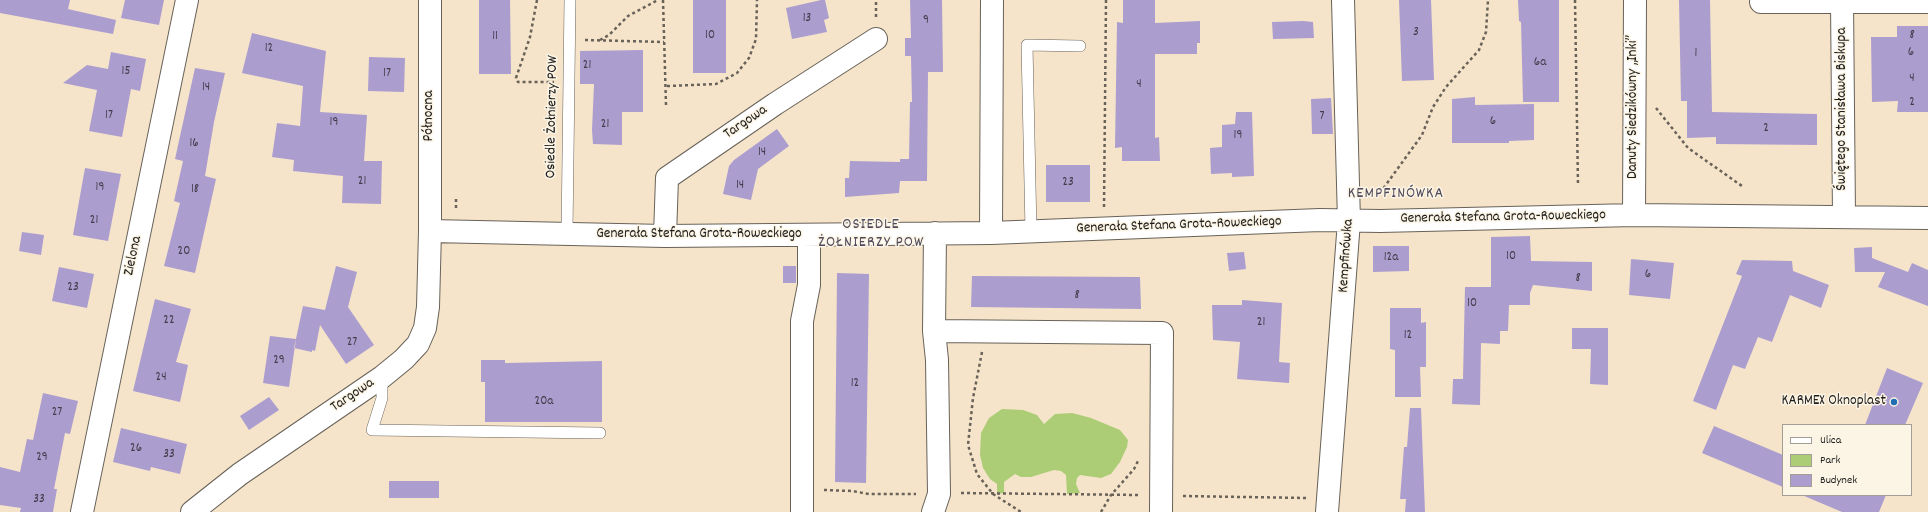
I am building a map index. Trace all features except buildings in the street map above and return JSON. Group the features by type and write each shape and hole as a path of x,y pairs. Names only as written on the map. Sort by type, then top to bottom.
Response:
{"street":[{"name":"Zielona","path":"82,512 187,0"},
{"name":"Północna","path":"430,0 430,231"},
{"path":"991,233 992,0"},
{"name":"Kempfinówka","path":"1328,506 1349,221 1343,0"},
{"name":"Danuty Siedzikówny „Inki”","path":"1634,215 1635,0"},
{"path":"1761,2 1928,2"},
{"name":"Świętego Stanisława Biskupa","path":"1842,2 1844,216"},
{"name":"Targowa","path":"665,236 667,178 775,104 876,39"},
{"name":"Generała Stefana Grota-Roweckiego","path":"430,231 665,236 809,235 991,233 1349,221 1634,215 1928,218"},
{"name":"Targowa","path":"192,512 240,474 382,377 404,360 418,344 425,328 428,307 430,231"},
{"path":"934,233 934,331 937,360 936,503"},
{"path":"802,512 802,321 809,285 809,235"},
{"path":"934,331 1162,333 1161,504"}],"lane":[{"name":"Osiedle Żołnierzy POW","path":"567,234 570,0"},
{"path":"1032,231 1028,45 1080,46"},
{"path":"382,377 382,398 372,430 600,433"}],"path":[{"path":"537,0 530,37 516,78 518,82 569,82"},
{"path":"600,40 609,35 628,16 658,0"},
{"path":"663,0 667,86 666,106"},
{"path":"667,86 716,84 737,73 749,58 756,39 757,0"},
{"path":"1104,207 1106,0"},
{"path":"1380,193 1422,135 1430,112 1442,94 1479,50 1486,32 1488,0"},
{"path":"1575,0 1578,185"},
{"path":"570,40 664,42"},
{"path":"1652,103 1688,148 1742,186"},
{"path":"984,331 980,366 973,398 968,445 977,474 993,494 1021,512"},
{"path":"819,490 852,491 936,503 993,494 1161,504 1328,506"}],"green space":[{"path":"1002,409 1023,410 1037,415 1044,424 1055,414 1072,413 1091,418 1120,430 1128,440 1127,447 1120,462 1111,474 1101,478 1080,475 1077,478 1076,484 1080,493 1067,494 1066,475 1061,471 1054,470 1031,477 1021,477 1015,474 1004,482 1004,493 997,494 997,484 990,479 983,468 980,455 981,433 989,418"}],"place":[{"name":"KARMEX Oknoplast","path":"1894,402"}],"district":[{"name":"KEMPFINÓWKA","path":"1396,195"},
{"name":"OSIEDLE ŻOŁNIERZY POW","path":"871,235"}]}
